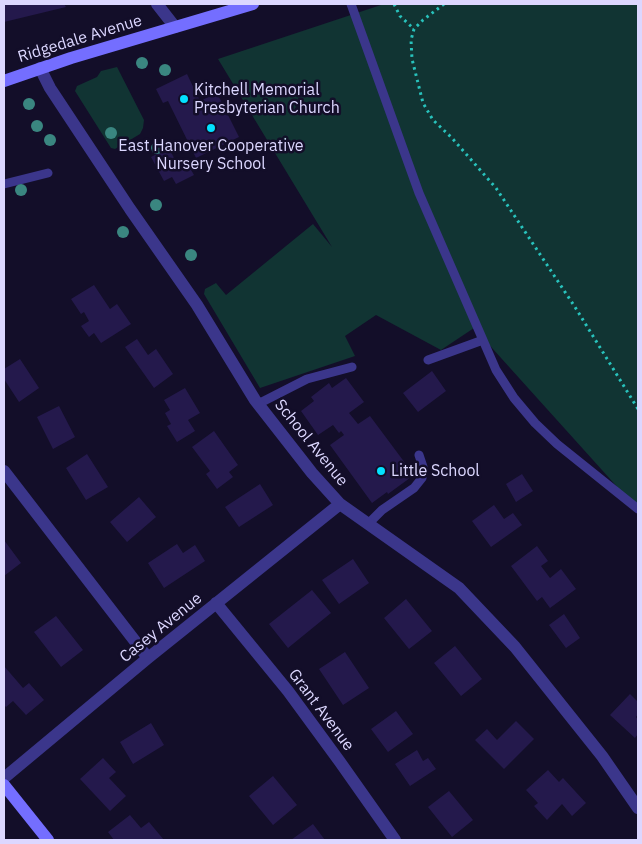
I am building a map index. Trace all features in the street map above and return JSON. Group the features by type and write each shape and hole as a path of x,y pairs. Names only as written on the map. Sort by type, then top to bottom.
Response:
{"main road":[{"name":"Ridgedale Avenue","path":"4,81 40,68 252,4"},
{"path":"4,785 48,840"}],"street":[{"path":"157,4 175,27"},
{"name":"School Avenue","path":"40,68 50,88 136,219 197,306 258,404 312,473 340,504 458,588 515,647 602,756 638,808"},
{"path":"4,471 148,658"},
{"name":"Casey Avenue","path":"4,778 148,658 340,504"},
{"name":"Grant Avenue","path":"216,604 288,691 395,840"}],"lane":[{"path":"350,4 419,193 482,340 501,377 514,398 535,423 557,444 638,509"},
{"path":"4,184 48,173"},
{"path":"428,360 482,340"},
{"path":"258,404 307,379 352,367"},
{"path":"368,524 382,510 414,488 422,478 423,466 419,455"}],"path":[{"path":"394,4 400,16 414,29"},
{"path":"444,4 414,29 411,40 416,82 427,111 496,188 575,307 638,409"}],"green space":[{"path":"384,4 638,4 638,510 474,328 441,350 376,315 345,336 355,356 260,388 204,294 205,289 216,283 226,295 313,224 332,247 218,59"},
{"path":"117,67 144,120 140,134 115,149 111,148 75,91 77,86 97,77 101,71"}],"building":[{"path":"4,4 64,4 66,7 4,22"},
{"path":"187,74 200,101 217,93 239,137 196,158 168,101 163,103 156,89"},
{"path":"169,148 178,166 186,161 194,175 176,184 172,177 164,181 151,157"},
{"path":"94,285 110,309 117,304 131,324 101,343 94,333 89,337 81,326 89,321 84,312 81,314 71,299"},
{"path":"137,339 148,355 156,349 173,374 154,388 125,347"},
{"path":"20,359 39,388 19,402 4,379 4,369"},
{"path":"432,371 446,391 418,412 403,393"},
{"path":"346,378 364,402 349,413 358,424 370,416 414,475 372,503 330,445 344,435 341,431 339,433 333,425 318,435 301,411 314,401 311,397 329,383 332,388"},
{"path":"185,388 200,413 188,420 195,431 177,442 167,426 171,424 165,413 170,410 164,400"},
{"path":"59,406 75,437 53,449 37,417"},
{"path":"214,431 238,465 229,472 233,477 217,489 206,474 210,471 192,447"},
{"path":"87,454 108,487 86,500 66,468"},
{"path":"522,474 533,491 516,502 506,484"},
{"path":"260,484 273,505 239,527 225,507"},
{"path":"139,497 156,517 127,542 110,522"},
{"path":"494,505 504,519 513,513 522,525 491,547 472,521"},
{"path":"4,540 21,563 4,576"},
{"path":"177,544 183,553 195,545 205,561 164,588 148,563"},
{"path":"537,546 548,561 541,566 550,578 561,569 576,589 550,608 542,597 537,601 511,566"},
{"path":"353,559 369,583 339,604 322,580"},
{"path":"312,590 331,613 288,648 269,624"},
{"path":"406,599 432,631 409,649 384,618"},
{"path":"564,614 580,638 566,648 549,625"},
{"path":"56,616 83,650 61,667 34,632"},
{"path":"455,646 482,679 461,696 434,663"},
{"path":"345,652 369,688 343,705 319,669"},
{"path":"4,666 23,688 29,683 44,700 26,715 13,701 6,707 4,705"},
{"path":"630,694 638,702 638,714 636,717 638,720 638,734 635,738 610,715"},
{"path":"396,711 413,734 388,752 371,729"},
{"path":"516,721 534,739 504,769 475,740 487,729 497,740"},
{"path":"151,723 164,745 133,764 120,742"},
{"path":"417,750 423,761 428,758 436,769 410,786 395,764"},
{"path":"103,758 116,772 109,778 126,796 110,811 80,779"},
{"path":"548,770 559,782 563,778 586,803 572,816 562,804 547,820 534,806 538,803 526,790"},
{"path":"273,776 297,805 273,825 249,796"},
{"path":"449,791 473,820 452,837 428,807"},
{"path":"130,815 141,828 149,822 164,840 114,840 108,832"},
{"path":"313,824 325,840 291,840"}],"place":[{"name":"Kitchell Memorial Presbyterian Church","path":"184,99"},
{"name":"East Hanover Cooperative Nursery School","path":"211,128"},
{"name":"Little School","path":"381,471"}]}
